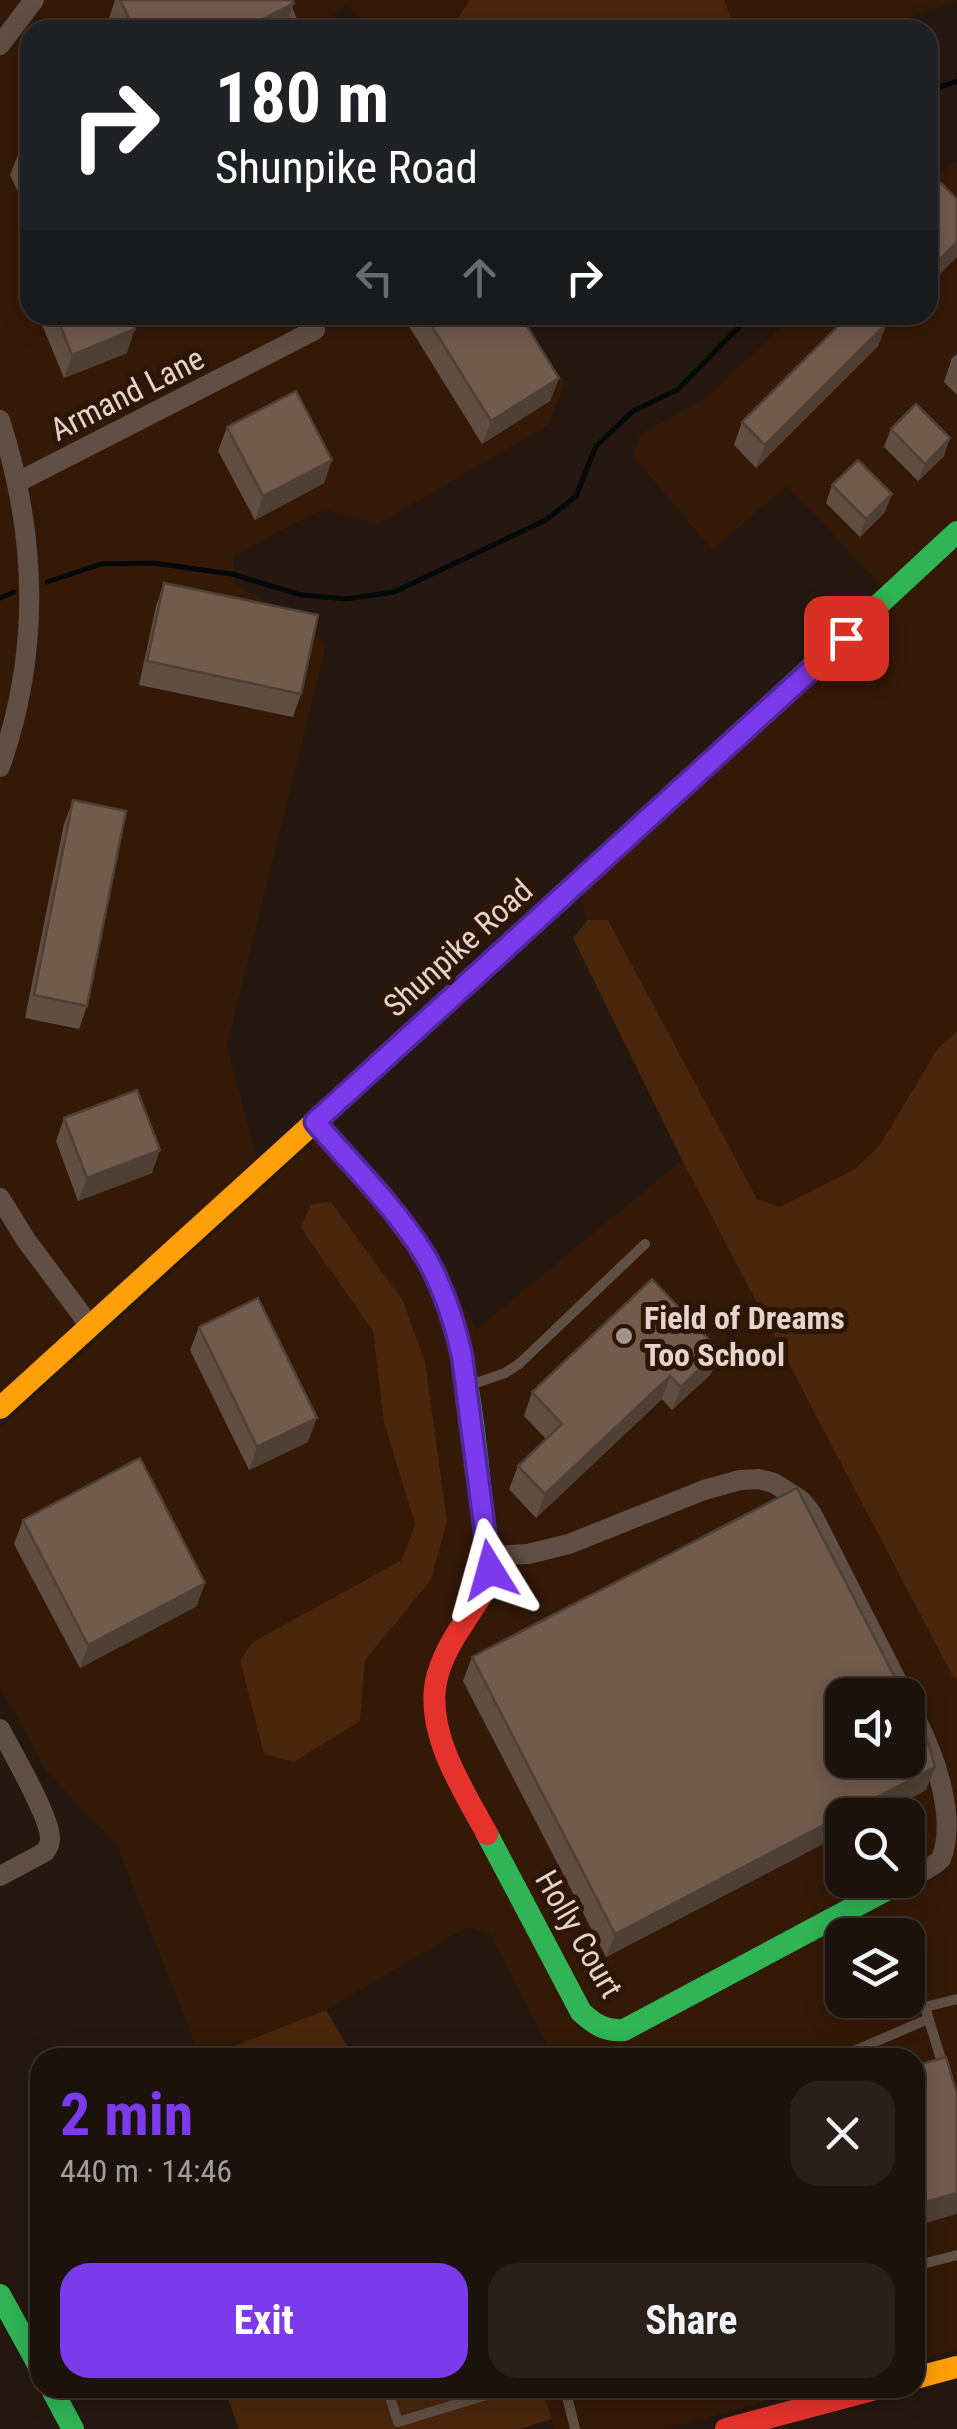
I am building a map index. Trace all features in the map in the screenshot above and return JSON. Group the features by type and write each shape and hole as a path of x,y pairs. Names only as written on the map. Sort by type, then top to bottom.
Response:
{"street":[{"path":"0,45 34,0"},
{"name":"Armand Lane","path":"18,482 315,330"},
{"path":"0,420 18,482 29,555 31,602 20,701 0,766"},
{"name":"Shunpike Road","path":"0,1408 736,739 957,532"},
{"name":"Holly Court","path":"315,1122 382,1198 425,1256 454,1321 467,1385 490,1570 488,1584 437,1674 434,1688 438,1724 462,1786 581,2012 594,2024 614,2032 624,2030 872,1898"},
{"path":"0,1198 90,1326"},
{"path":"488,1556 528,1554 569,1544 723,1484 759,1479 774,1483 802,1501 812,1514 895,1678"},
{"path":"0,1729 36,1798 50,1839 42,1855 0,1876"},
{"name":"Holly Court","path":"925,1736 946,1779 955,1814 949,1848 925,1868"},
{"path":"0,2294 30,2350"},
{"path":"925,2375 957,2367"},
{"path":"56,2398 73,2429"},
{"path":"726,2429 842,2398"}],"lane":[{"path":"467,1385 504,1374 518,1364 645,1244"},
{"path":"946,2076 925,2008 957,2000"},
{"path":"860,2048 928,2018"},
{"path":"925,2263 957,2255"},
{"path":"390,2398 398,2422 476,2398"},
{"path":"567,2398 575,2429"}],"shaded area":[{"path":"0,0 470,0 456,20 363,20 347,5 330,20 20,20 20,325 522,325 565,383 548,425 378,524 323,509 234,555 234,584 310,624 326,646 227,1046 258,1163 0,1396"},
{"path":"470,0 724,0 732,20 456,20"},
{"path":"724,0 957,0 901,20 732,20"},
{"path":"957,161 957,1032 938,1048 879,1146 856,1169 780,1207 757,1199 608,920 588,920 580,897 885,589 787,486 712,550 633,456 640,434 705,399 783,325 938,325 938,173"},
{"path":"588,920 608,920 757,1199 780,1207 855,1169 879,1146 938,1048 957,1032 957,1679 682,1160 573,938"},
{"path":"333,1124 426,1235 476,1330 682,1160 957,1679 957,2349 925,2358 925,2048 549,2048 489,1933 467,1927 326,2010 229,2048 196,2048 117,1845 47,1772 0,1687 0,1428"},
{"path":"331,1202 403,1301 425,1362 447,1521 431,1580 365,1660 360,1721 294,1762 264,1754 240,1660 253,1642 402,1560 415,1524 384,1422 373,1331 301,1228 311,1204"},
{"path":"326,2010 349,2048 229,2048"},
{"path":"228,2398 545,2398 552,2419 520,2429 239,2429"},
{"path":"544,2398 780,2398 665,2429 555,2429"}],"building":[{"path":"120,0 294,3 261,20 130,20"},
{"path":"941,183 957,199 957,242 938,261"},
{"path":"60,325 134,325 135,329 72,355"},
{"path":"431,325 526,325 559,378 491,421"},
{"path":"839,325 885,325 765,445 742,422"},
{"path":"296,391 332,460 263,496 227,427"},
{"path":"916,404 950,438 925,464 891,429"},
{"path":"858,460 892,494 866,519 832,485"},
{"path":"164,583 318,615 301,694 147,661"},
{"path":"73,800 126,811 87,1006 34,995"},
{"path":"137,1090 160,1150 87,1178 64,1118"},
{"path":"652,1279 719,1350 681,1387 670,1376 545,1494 518,1466 562,1424 532,1392"},
{"path":"258,1298 317,1418 257,1447 199,1327"},
{"path":"140,1458 205,1583 88,1645 23,1520"},
{"path":"797,1488 895,1678 825,1678 825,1778 914,1778 876,1798 825,1798 825,1824 615,1934 472,1657"},
{"path":"925,1735 927,1739 935,1767 925,1772"},
{"path":"946,2057 957,2094 957,2193 925,2202 925,2063"}],"waterway":[{"path":"938,88 957,81"},
{"path":"47,582 101,564 153,563 232,574 301,595 347,599 394,592 546,520 576,496 596,446 633,411 677,390 741,325"},
{"path":"0,598 14,592"}],"traffic: fast":[{"path":"638,828 957,532"},
{"path":"315,1122 403,1223 443,1294 470,1400 487,1545"},
{"path":"487,1834 581,2012 612,2030 624,2030 871,1898"},
{"path":"0,2295 30,2350"},
{"path":"56,2398 73,2429"}],"traffic: slow":[{"path":"0,1408 638,828"},
{"path":"925,2375 957,2367"}],"traffic: jam":[{"path":"487,1545 485,1588 442,1663 435,1707 450,1764 487,1834"},
{"path":"726,2429 842,2398"}],"place":[{"name":"Field of Dreams Too School","path":"624,1336"}],"route":[{"path":"490,1570 462,1356 442,1290 412,1237 315,1122 846,638"}]}
